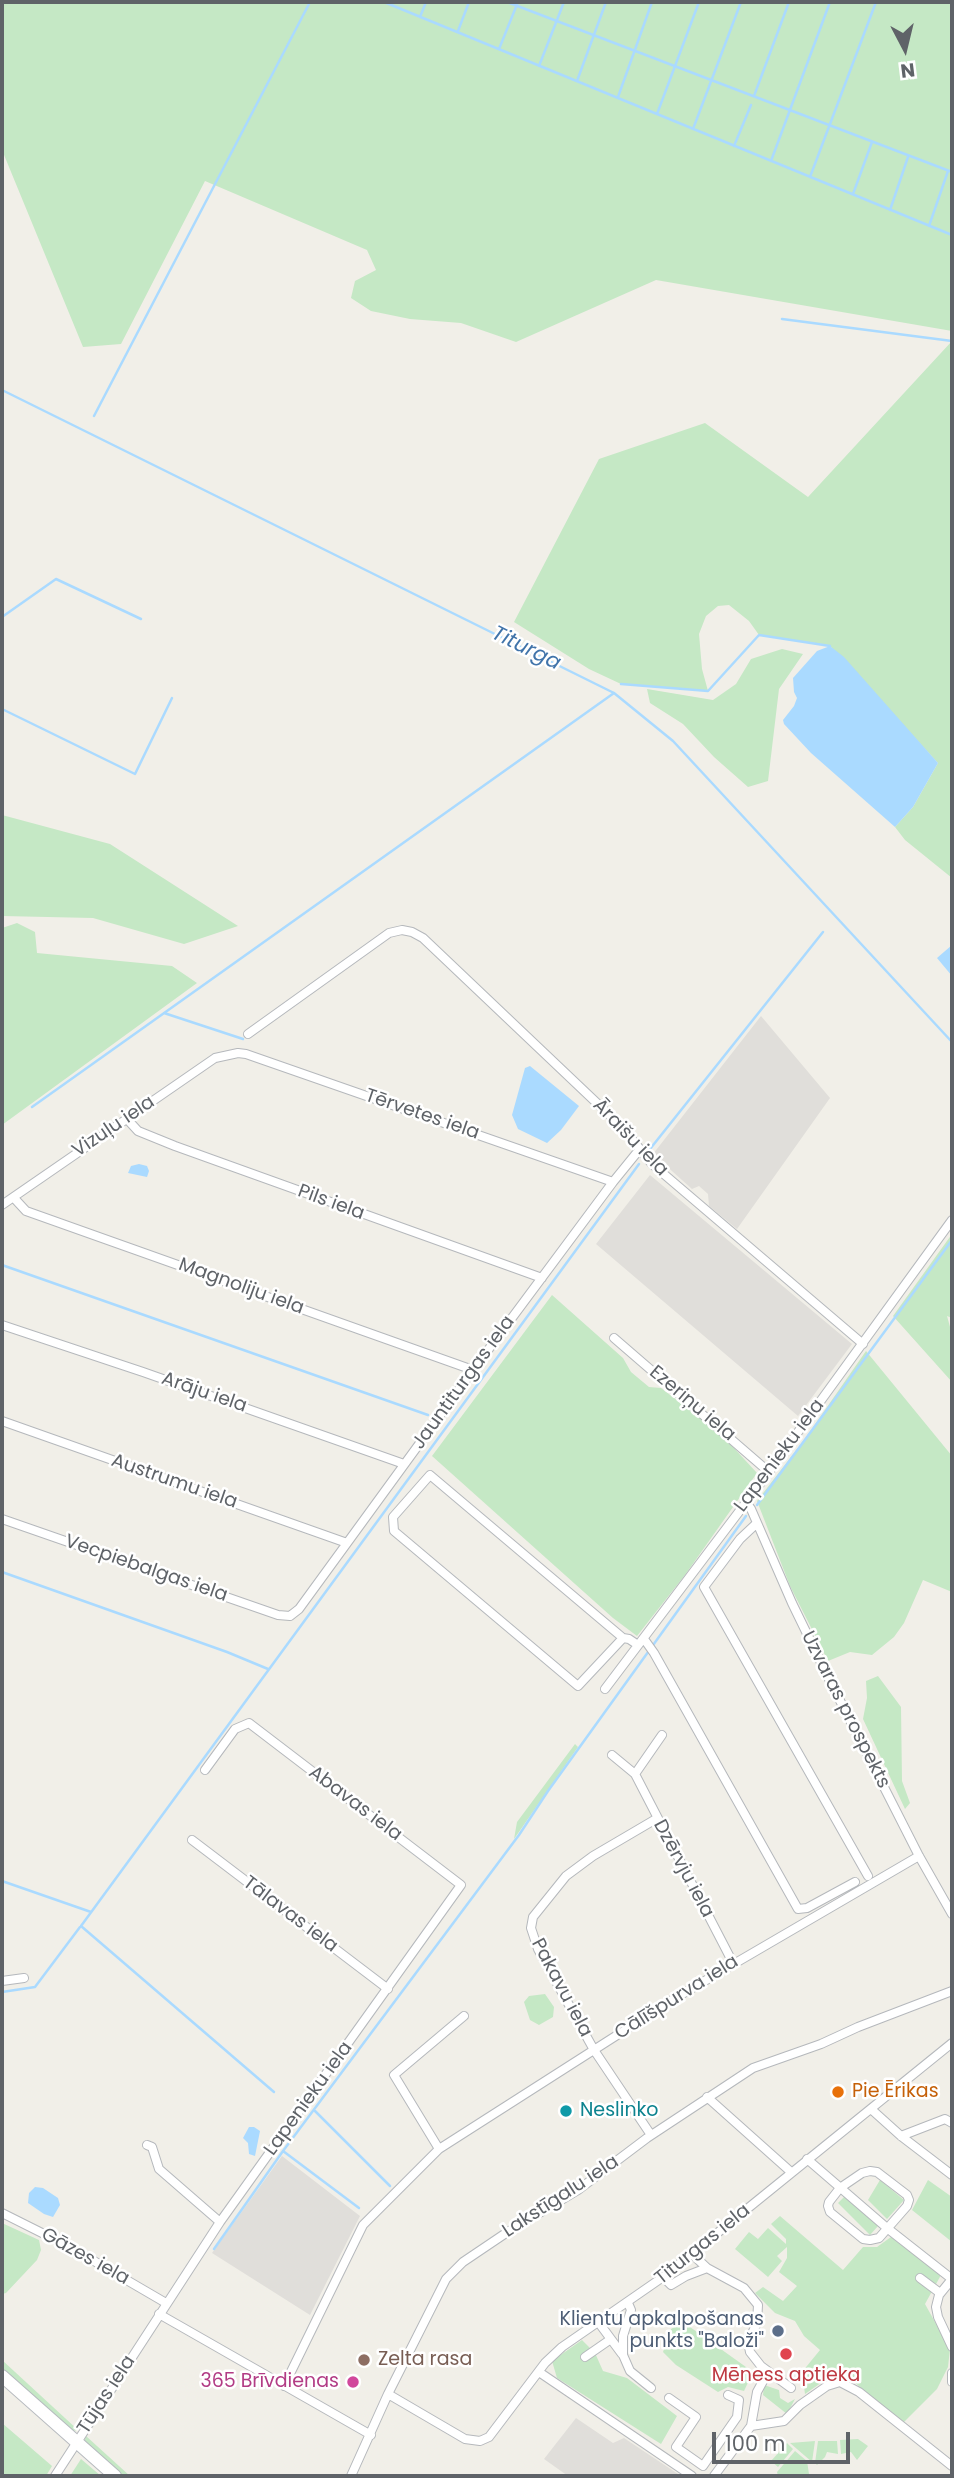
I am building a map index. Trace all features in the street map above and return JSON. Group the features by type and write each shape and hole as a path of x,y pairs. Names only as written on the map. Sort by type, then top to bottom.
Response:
{"main road":[{"path":"2,2376 115,2476"}],"street":[{"name":"Āraišu iela","path":"248,1034 389,933 402,930 412,932 422,938 621,1126 652,1164 863,1344"},
{"name":"Vizuļu iela","path":"2,1205 215,1058 230,1054"},
{"name":"Tērvetes iela","path":"230,1054 246,1054 613,1182"},
{"name":"Pils iela","path":"127,1119 138,1132 542,1278"},
{"name":"Jauntiturgas iela","path":"290,1616 299,1609 473,1370 639,1150"},
{"name":"Magnoliju iela","path":"13,1198 26,1211 473,1370"},
{"name":"Lapenieku iela","path":"605,1689 769,1472 952,1220"},
{"name":"Arāju iela","path":"2,1325 404,1464"},
{"name":"Ezeriņu iela","path":"614,1338 769,1472"},
{"name":"Austrumu iela","path":"2,1421 347,1543"},
{"path":"623,1638 578,1686 394,1531 393,1517 430,1475 623,1638 641,1642 798,1909 807,1909 855,1882"},
{"name":"Uzvaras prospekts","path":"746,1502 829,1679 919,1856 952,1914"},
{"name":"Vecpiebalgas iela","path":"2,1520 278,1615 290,1616"},
{"path":"757,1523 740,1539 704,1587 868,1876"},
{"name":"Abavas iela","path":"205,1770 235,1729 249,1723 461,1885"},
{"path":"635,1774 662,1735"},
{"name":"Dzērvju iela","path":"612,1755 635,1774 733,1963"},
{"name":"Pakavu iela","path":"651,2135 594,2050 538,1949 531,1928 533,1917 566,1877 593,1856 656,1819"},
{"name":"Tālavas iela","path":"192,1840 388,1989"},
{"name":"Cālīšpurva iela","path":"284,2385 363,2225 439,2150 733,1963 919,1856"},
{"name":"Lapenieku iela","path":"159,2315 220,2222 461,1885"},
{"path":"2,1981 24,1978"},
{"name":"Lakstīgalu iela","path":"351,2476 372,2435 388,2394 446,2279 463,2262 506,2232 578,2190 651,2135 753,2068 821,2044 952,1991"},
{"path":"439,2150 394,2076 464,2016"},
{"name":"Titurgas iela","path":"388,2394 465,2439 480,2441 489,2437 539,2372 562,2347 663,2277 952,2043"},
{"path":"706,2097 790,2172"},
{"path":"872,2109 901,2136 952,2175"},
{"path":"901,2136 945,2119 952,2123"},
{"path":"148,2145 152,2147 159,2169 220,2222"},
{"path":"807,2159 887,2228 952,2279 940,2293 936,2307 952,2347"},
{"path":"877,2172 907,2195 909,2200 908,2206 887,2228 878,2238 863,2239 830,2212 829,2202 840,2188 862,2173 877,2172"},
{"name":"Gāzes iela","path":"2,2213 69,2247 166,2303"},
{"path":"692,2254 707,2268 744,2288 757,2301 757,2323 748,2342 750,2353 768,2372 792,2388"},
{"path":"663,2277 670,2285 707,2268"},
{"path":"920,2278 940,2293"},
{"path":"623,2355 623,2336 631,2310 628,2303"},
{"path":"159,2315 372,2435"},
{"name":"Tūjas iela","path":"55,2476 159,2315"},
{"path":"599,2323 623,2355 630,2371 651,2388"},
{"path":"584,2357 611,2339"},
{"path":"539,2372 692,2476"},
{"path":"714,2476 751,2426 757,2392 768,2372"},
{"path":"952,2373 952,2382"},
{"path":"751,2426 784,2421 827,2386 840,2382 859,2392 952,2466"},
{"path":"669,2398 696,2417 677,2447 703,2466 737,2417 739,2400 728,2395"},
{"path":"727,2432 738,2442"}],"shaded area":[{"path":"761,1016 830,1098 737,1229 709,1206 708,1194 699,1186 692,1189 653,1154"},
{"path":"650,1175 852,1344 798,1416 596,1244"},
{"path":"282,2156 360,2216 310,2315 212,2253"},
{"path":"576,2418 613,2443 624,2438 681,2476 568,2476 544,2459"}],"green space":[{"path":"2,2 952,2 952,331 656,280 516,342 461,323 410,319 371,311 351,298 355,281 376,270 367,250 205,181 121,344 83,347 2,150"},
{"path":"952,341 952,878 905,840 895,827 913,807 938,763 830,646 759,635 749,621 729,605 718,606 706,616 699,634 702,669 708,691 621,684 589,669 514,622 599,459 705,423 808,497"},
{"path":"782,649 803,654 779,689 768,781 748,787 714,757 683,724 650,703 647,689 713,700 736,684 751,659"},
{"path":"2,815 110,844 238,926 184,944 93,918 2,916"},
{"path":"17,923 35,932 37,953 172,966 197,983 2,1125 2,928"},
{"path":"952,1234 952,1318 947,1316 952,1334 952,1382 893,1316"},
{"path":"552,1295 623,1358 631,1372 649,1387 661,1388 721,1434 757,1473 685,1575 637,1636 613,1618 432,1456"},
{"path":"866,1351 952,1456 952,1592 923,1580 904,1623 894,1637 872,1655 850,1652 828,1661 790,1586 757,1501 804,1440"},
{"path":"878,1676 901,1707 902,1781 910,1803 905,1809 863,1719 867,1698 866,1681"},
{"path":"575,1744 578,1747 514,1839 517,1822"},
{"path":"545,1994 554,2007 553,2017 539,2025 530,2020 524,2002 529,1996"},
{"path":"880,2180 904,2200 887,2219 868,2200"},
{"path":"928,2180 952,2197 952,2242 912,2210"},
{"path":"845,2196 878,2226 870,2235 838,2203"},
{"path":"780,2216 843,2270 863,2247 877,2247 891,2237 941,2275 925,2304 950,2349 948,2367 937,2389 904,2422 865,2392 841,2369 805,2394 802,2372 820,2350 804,2336 795,2321 775,2313 755,2293 763,2287 783,2301 797,2286 779,2272 787,2258 787,2247 777,2256 782,2261 768,2277 735,2249 749,2232 758,2239 768,2228 786,2244 786,2239 771,2224"},
{"path":"2,2223 39,2240 41,2250 37,2260 2,2294"},
{"path":"683,2322 753,2372 744,2391 728,2387 718,2392 676,2365 663,2352 671,2329"},
{"path":"582,2340 595,2353 603,2371 627,2378 677,2416 661,2444 557,2378 552,2361"},
{"path":"2,2360 78,2430 72,2431 26,2393 2,2369"},
{"path":"764,2385 779,2390 780,2398 788,2403 795,2399 787,2414 763,2395"},
{"path":"2,2423 52,2466 46,2476 2,2476"},
{"path":"86,2436 130,2476 118,2476 84,2442"},
{"path":"858,2439 868,2446 857,2460 851,2452 841,2454 840,2440"},
{"path":"815,2441 812,2462 790,2443"},
{"path":"818,2441 837,2441 838,2454 827,2452 817,2465 815,2463"},
{"path":"787,2443 793,2449 778,2467 771,2461"},
{"path":"795,2451 807,2461 809,2474 778,2476 777,2472"},
{"path":"81,2459 101,2476 70,2476"}],"water":[{"path":"830,646 844,657 938,763 913,807 895,827 811,753 784,724 783,720 797,698 793,678 817,651"},
{"path":"952,945 952,976 937,958"},
{"path":"530,1066 579,1106 547,1143 518,1129 512,1115 525,1068"},
{"path":"131,1166 147,1166 147,1177 128,1173"},
{"path":"249,2127 260,2131 255,2156 249,2154 248,2143 243,2138"},
{"path":"35,2187 43,2188 58,2198 60,2205 53,2217 28,2203 29,2193"}],"waterway":[{"path":"94,416 310,2"},
{"path":"384,2 952,235"},
{"path":"420,17 426,2"},
{"path":"458,31 469,2"},
{"path":"507,2 952,172"},
{"path":"499,49 518,2"},
{"path":"539,66 564,2"},
{"path":"577,81 606,2"},
{"path":"618,97 652,2"},
{"path":"657,114 699,2"},
{"path":"693,129 741,2"},
{"path":"754,96 789,2"},
{"path":"771,161 830,2"},
{"path":"810,177 876,2"},
{"path":"734,146 751,105"},
{"path":"853,194 872,142"},
{"path":"890,210 908,157"},
{"path":"929,226 948,171"},
{"path":"782,319 952,341"},
{"name":"Titurga","path":"2,390 614,693 673,741 952,1042"},
{"path":"2,617 56,579 141,619"},
{"path":"621,684 708,691 759,635 830,646"},
{"path":"32,1107 614,693"},
{"path":"2,709 135,774 172,698"},
{"path":"650,1149 823,932"},
{"path":"164,1013 243,1039"},
{"path":"274,2092 81,1926 639,1164"},
{"path":"757,1505 952,1240"},
{"path":"2,1265 428,1415"},
{"path":"214,2249 283,2151 519,1835 746,1516"},
{"path":"2,1572 268,1669"},
{"path":"2,1881 91,1912"},
{"path":"2,1992 35,1987 80,1927"},
{"path":"315,2111 390,2186"},
{"path":"283,2151 359,2208"}],"place":[{"name":"Pie Ērikas","path":"838,2092"},
{"name":"Neslinko","path":"566,2111"},
{"name":"Klientu apkalpošanas punkts \"Baloži\"","path":"778,2331"},
{"name":"Mēness aptieka","path":"786,2354"},
{"name":"Zelta rasa","path":"364,2360"},
{"name":"365 Brīvdienas","path":"353,2382"}]}
